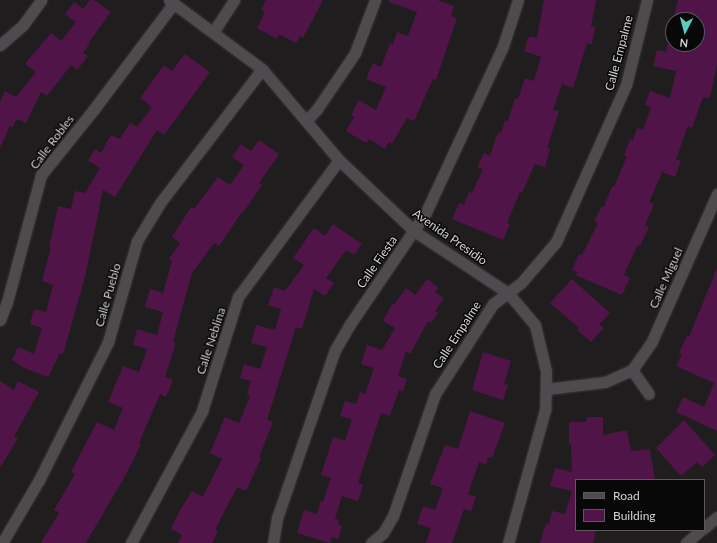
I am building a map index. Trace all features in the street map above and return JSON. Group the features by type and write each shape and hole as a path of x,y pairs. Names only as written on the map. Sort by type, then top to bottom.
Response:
{"street":[{"path":"0,45 23,24 41,0"},
{"path":"214,32 234,0"},
{"path":"306,121 317,109 355,53 375,0"},
{"name":"Calle Fiesta","path":"274,543 277,518 335,350 350,324 426,212 504,46 518,0"},
{"name":"Calle Empalme","path":"371,543 384,533 393,516 435,394 493,304 521,283 556,242 626,85 647,0"},
{"name":"Avenida Presidio","path":"171,2 214,32 262,69 339,160 414,230 508,293 534,325 546,371 545,410 508,543"},
{"name":"Calle Robles","path":"0,320 41,175 94,109 171,2"},
{"name":"Calle Pueblo","path":"2,543 39,480 108,342 137,241 160,203 262,69"},
{"name":"Calle Neblina","path":"131,543 202,411 238,297 339,160"},
{"name":"Calle Miguel","path":"632,370 652,341 717,194"},
{"path":"546,389 605,382 632,370 650,394"},
{"path":"705,527 717,517"},
{"path":"686,543 700,531"}],"building":[{"path":"90,0 94,0 111,12 89,42 90,43 83,53 88,56 77,70 71,65 47,96 41,92 26,123 17,119 12,128 10,126 0,148 0,102 5,91 16,97 36,72 25,64 51,33 61,41 76,22 65,14 74,2 83,9"},
{"path":"266,0 323,0 303,38 300,36 296,43 279,34 277,39 257,28 265,12 261,10"},
{"path":"389,0 437,0 454,6 451,16 457,18 436,80 433,79 414,121 407,118 392,144 389,142 385,149 369,139 366,143 346,131 354,117 351,115 359,100 376,110 386,87 366,79 373,63 381,67 390,43 393,44 397,32 408,36 417,12 389,2"},
{"path":"544,0 596,0 591,26 595,27 592,44 587,43 573,88 562,84 553,110 559,111 547,148 550,149 545,167 535,164 522,193 520,192 507,223 510,224 503,240 452,219 459,203 464,205 469,192 472,193 483,169 477,167 484,153 490,156 498,132 501,133 505,121 508,121 515,98 518,99 525,78 534,81 541,57 524,51 529,36 537,38"},
{"path":"678,0 717,0 717,64 710,98 703,97 692,128 688,126 676,159 681,161 675,177 662,172 649,202 654,204 645,225 649,227 640,246 638,244 624,275 630,278 622,295 575,275 578,272 572,270 579,254 582,255 598,223 594,221 602,206 604,207 612,186 614,187 627,156 624,155 630,139 633,140 637,128 643,130 651,107 645,105 650,91 670,98 676,71 653,66 657,50 665,52 705,52 705,12 675,12"},
{"path":"185,54 210,72 164,135 157,130 115,197 103,190 85,277 63,354 60,353 48,377 24,368 12,360 18,347 34,354 42,328 30,324 34,309 46,312 53,285 42,281 51,247 49,247 58,206 71,209 75,191 85,193 100,168 88,161 95,149 101,153 111,135 120,139 130,123 137,127 152,107 140,98 164,65 172,71"},
{"path":"259,140 279,154 259,183 262,185 219,246 214,243 192,273 173,342 176,343 165,377 173,380 166,397 160,394 139,443 141,444 125,476 86,543 41,543 59,513 54,510 75,474 71,472 97,422 114,430 123,408 108,402 123,366 139,372 147,349 133,345 137,329 157,335 163,312 145,307 150,289 163,293 172,261 169,259 180,243 172,237 191,207 194,209 218,177 230,185 244,165 232,157 241,144 251,151"},
{"path":"333,224 362,244 354,255 346,250 326,278 334,283 325,296 314,289 302,329 296,327 267,420 273,422 259,457 261,458 246,491 237,487 215,530 218,532 212,543 178,543 182,535 171,529 179,512 192,491 203,497 222,459 210,453 225,417 239,423 250,396 247,395 251,381 240,378 244,364 260,369 267,347 251,343 256,325 275,330 281,309 268,305 274,287 285,291 304,265 293,258 314,228 325,236"},
{"path":"717,268 717,431 676,412 683,397 704,407 714,383 676,366 682,354 679,353 687,336 689,337"},
{"path":"427,279 438,287 435,292 444,298 435,311 438,313 431,323 428,321 410,354 406,351 398,376 407,379 403,392 399,390 390,416 381,413 358,483 363,485 358,501 342,496 335,519 339,520 338,525 342,526 338,539 332,537 330,543 297,533 304,510 317,514 321,501 323,502 331,478 321,475 333,437 345,441 352,419 340,416 345,401 356,404 360,392 365,394 374,368 361,364 367,345 382,350 395,328 383,321 392,304 394,305 406,288 415,295"},
{"path":"572,279 610,313 599,325 604,328 591,342 577,330 579,328 550,303"},
{"path":"483,352 511,361 504,384 508,385 503,400 472,390"},
{"path":"0,381 14,390 18,381 39,392 14,436 18,438 0,468"},
{"path":"470,411 505,423 492,458 488,457 486,465 479,462 468,494 476,497 471,511 464,509 452,543 426,543 431,528 417,524 423,506 435,510 443,488 430,484 445,445 458,449"},
{"path":"587,417 603,417 603,435 627,430 631,451 650,449 655,479 575,479 575,531 596,531 593,543 540,543 546,523 549,524 552,511 565,514 572,491 550,486 555,468 572,472 571,444 569,444 569,422 586,422"},
{"path":"684,420 715,455 702,467 697,462 681,476 656,448"}]}
